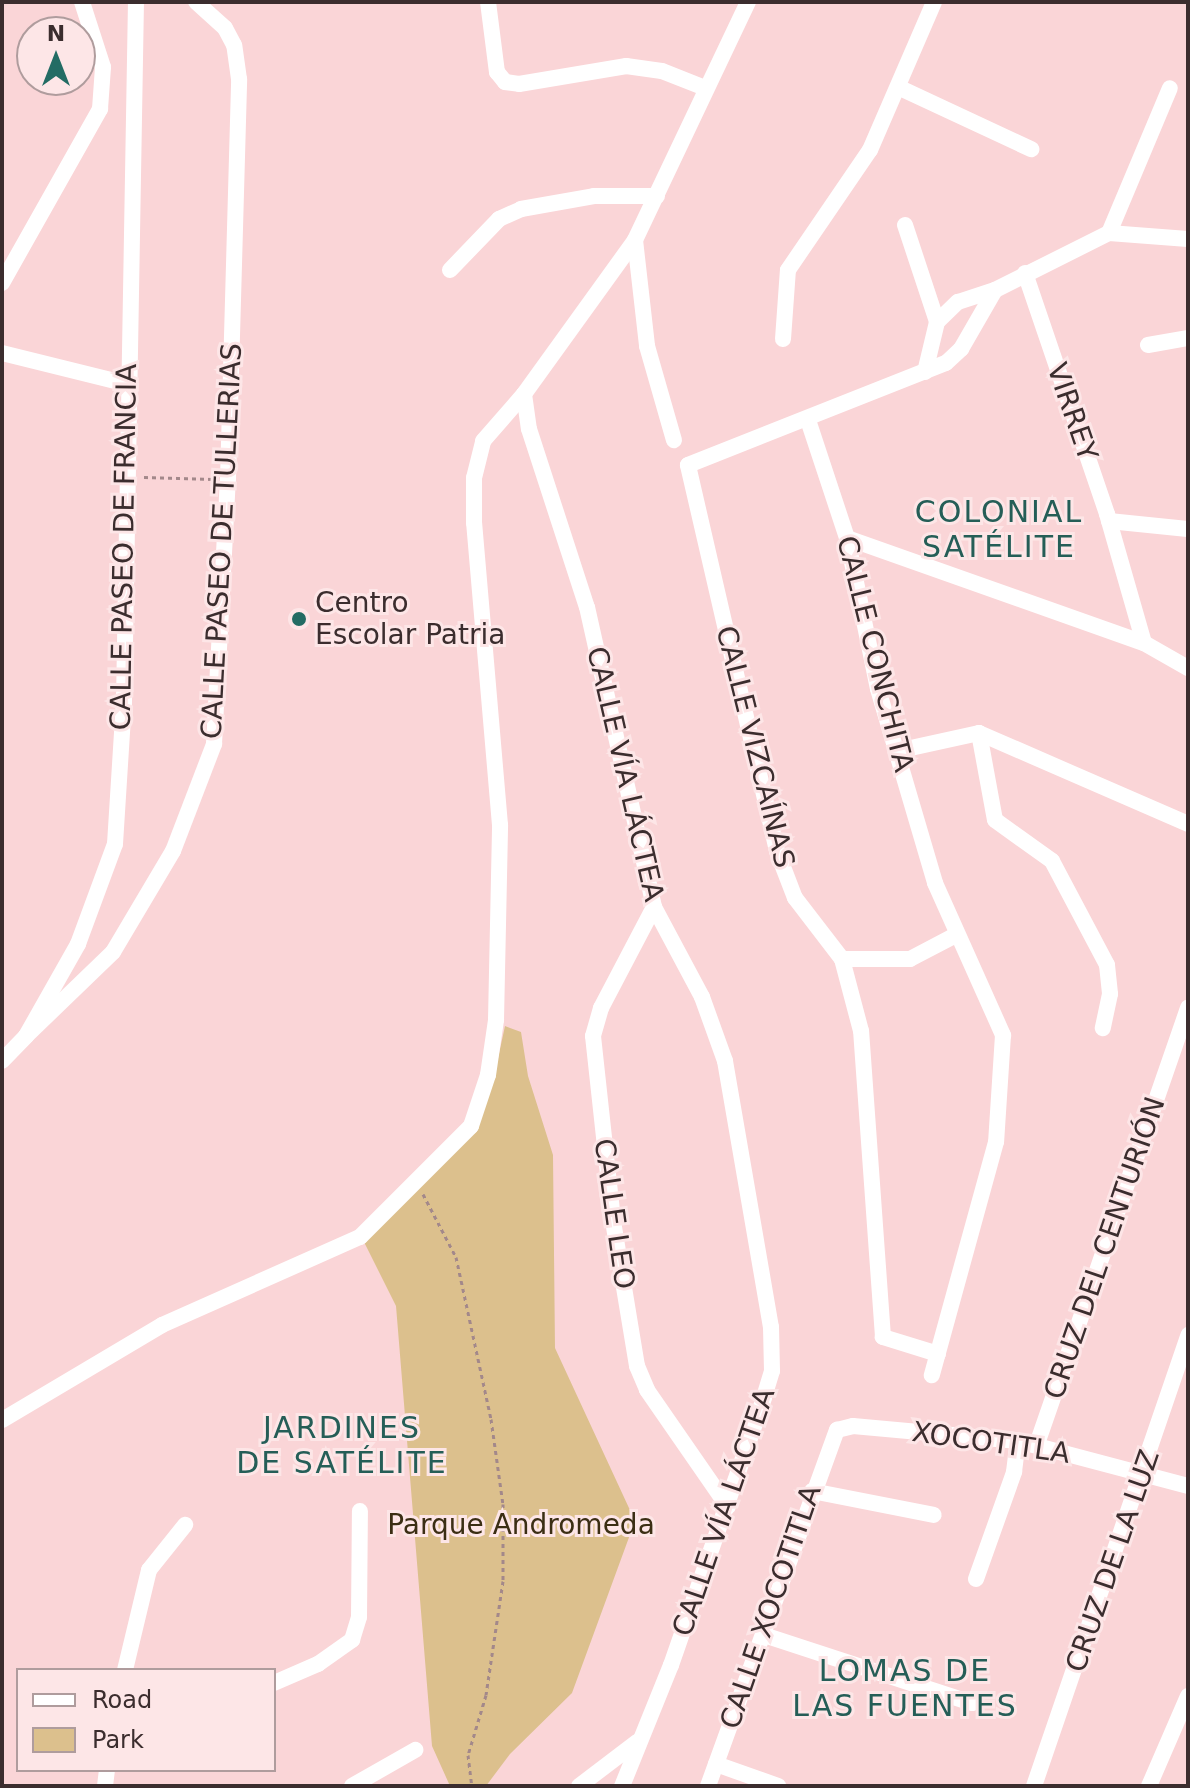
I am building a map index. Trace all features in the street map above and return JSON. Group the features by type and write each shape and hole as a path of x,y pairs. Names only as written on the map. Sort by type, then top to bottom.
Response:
{"street":[{"path":"2,283 100,109 103,67 82,2"},
{"name":"CALLE PASEO DE FRANCIA","path":"2,1061 26,1036 78,944 115,844 124,702 127,384 136,2"},
{"name":"CALLE PASEO DE TULLERIAS","path":"26,1036 113,952 173,851 214,744 228,479 239,79 234,45 225,28 196,2"},
{"path":"488,2 497,72 505,82 519,84 626,66 662,71 705,88"},
{"path":"2,1420 162,1325 360,1237 417,1184 471,1126 488,1075 496,1020 500,825 474,478 483,441 524,394 635,240 748,2"},
{"path":"783,339 788,270 870,150 900,88 934,2"},
{"path":"103,67 133,63"},
{"path":"900,88 1031,149"},
{"path":"1109,233 1170,88"},
{"path":"450,270 499,219 521,209 594,196 657,196"},
{"path":"905,225 937,322 925,372"},
{"path":"937,322 958,302 995,290 1109,233 1188,239"},
{"path":"635,240 647,346 674,440"},
{"name":"VIRREY","path":"1025,273 1109,521 1144,643"},
{"path":"808,420 925,372 961,349 995,290"},
{"path":"1148,345 1188,338"},
{"path":"2,353 127,384"},
{"name":"CALLE VÍA LÁCTEA","path":"524,394 529,429 587,607 654,907 702,997 725,1061 771,1327 772,1371 728,1507 671,1665 637,1742 579,1786"},
{"name":"CALLE VIZCAÍNAS","path":"808,420 688,465 777,851 795,898 842,959 861,1031 883,1337 938,1354"},
{"name":"CALLE CONCHITA","path":"808,420 847,538 878,689 935,883 1003,1035 1002,1088 996,1142 932,1375"},
{"path":"1109,521 1188,529"},
{"path":"847,538 1144,643 1188,668"},
{"path":"979,733 995,820 1052,861 1107,965 1110,994 1103,1028"},
{"path":"897,751 979,733 1188,824"},
{"name":"CALLE LEO","path":"654,907 601,1008 593,1036 613,1221 637,1366 647,1390 728,1507"},
{"path":"842,959 910,959 956,935"},
{"name":"CRUZ DEL CENTURIÓN","path":"1037,1444 1188,1007"},
{"name":"CRUZ DE LA LUZ","path":"1034,1786 1145,1470 1188,1335"},
{"name":"XOCOTITLA","path":"837,1430 853,1426 1037,1444 1145,1470 1188,1486"},
{"name":"CALLE XOCOTITLA","path":"708,1786 764,1635 812,1491 837,1430"},
{"path":"976,1579 1014,1472 1018,1441"},
{"path":"812,1491 934,1515"},
{"path":"276,1682 318,1664 352,1640 359,1617 360,1511"},
{"path":"125,1668 149,1570 185,1525"},
{"path":"764,1635 972,1703"},
{"path":"1149,1786 1188,1696"},
{"path":"622,1786 637,1742"},
{"path":"352,1786 415,1750"},
{"path":"716,1764 778,1786"}],"path":[{"path":"126,476 228,479"},
{"path":"417,1184 456,1257 491,1419 503,1504 503,1581 486,1695 468,1755 472,1786"}],"green space":[{"name":"Parque Andromeda","path":"505,1026 521,1032 528,1076 553,1155 555,1348 635,1521 572,1693 510,1754 486,1786 450,1786 432,1746 396,1306 363,1240 474,1131 492,1086"}],"place":[{"name":"Centro Escolar Patria","path":"299,619"}],"district":[{"name":"COLONIAL SATÉLITE","path":"999,529"},
{"name":"JARDINES DE SATÉLITE","path":"342,1445"},
{"name":"LOMAS DE LAS FUENTES","path":"905,1688"}]}
